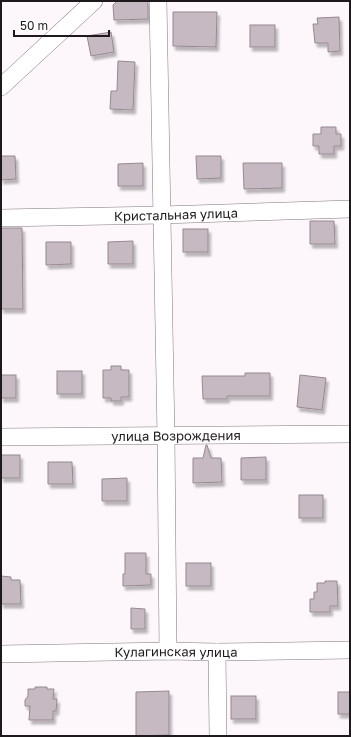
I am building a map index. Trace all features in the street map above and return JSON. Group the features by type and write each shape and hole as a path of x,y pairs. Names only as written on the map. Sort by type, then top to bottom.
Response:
{"street":[{"path":"1,87 94,1"},
{"path":"158,1 166,436 168,651"},
{"name":"Кристальная улица","path":"1,218 350,209"},
{"name":"улица Возрождения","path":"1,437 350,434"},
{"name":"Кулагинская улица","path":"1,654 350,650"},
{"path":"217,652 218,736"}],"building":[{"path":"117,1 148,1 148,19 114,20 113,5"},
{"path":"173,12 217,12 216,47 173,46"},
{"path":"339,17 340,51 328,52 328,43 315,43 313,24 318,24 317,18"},
{"path":"250,25 275,25 275,47 250,47"},
{"path":"111,32 114,52 91,56 87,36"},
{"path":"118,61 135,62 133,110 110,109 111,91 117,91"},
{"path":"321,127 336,127 336,134 341,134 341,146 334,146 334,154 319,154 319,146 313,146 313,134 321,134"},
{"path":"1,156 15,156 16,179 1,180"},
{"path":"196,156 221,156 221,178 197,179"},
{"path":"143,163 143,186 118,186 118,164"},
{"path":"243,163 282,163 282,188 244,189"},
{"path":"310,221 334,221 335,244 310,244"},
{"path":"1,228 22,228 23,309 1,309"},
{"path":"183,229 208,229 208,252 183,252"},
{"path":"133,241 133,264 108,264 108,242"},
{"path":"46,242 71,242 71,264 46,265"},
{"path":"111,366 121,366 121,370 129,370 129,397 121,397 121,401 111,401 111,398 103,398 103,370 111,370"},
{"path":"57,371 82,371 82,394 57,394"},
{"path":"245,373 270,373 270,396 227,396 227,399 203,399 202,376 245,376"},
{"path":"1,375 16,375 16,398 1,398"},
{"path":"300,375 326,378 322,410 297,407"},
{"path":"206,445 211,458 221,458 222,482 193,483 193,458 203,458"},
{"path":"1,455 20,455 20,478 1,478"},
{"path":"266,457 266,480 241,480 241,458"},
{"path":"48,462 72,462 73,484 48,484"},
{"path":"127,478 127,501 102,501 102,479"},
{"path":"299,495 323,495 323,518 299,518"},
{"path":"125,553 146,553 146,574 151,574 151,585 123,586 123,574 125,574"},
{"path":"186,563 211,563 211,586 186,586"},
{"path":"1,576 11,577 11,580 20,580 21,604 1,604"},
{"path":"325,581 337,581 338,606 330,606 330,612 310,612 310,599 314,599 314,592 317,592 317,583 325,583"},
{"path":"131,608 145,609 145,629 131,629"},
{"path":"35,687 47,687 47,689 54,689 53,699 57,699 56,711 53,711 53,720 29,720 30,706 25,706 25,700 28,696 28,689 35,689"},
{"path":"169,691 169,735 136,736 136,692"},
{"path":"338,692 350,692 350,714 338,714"},
{"path":"231,696 256,696 256,719 231,719"}]}
